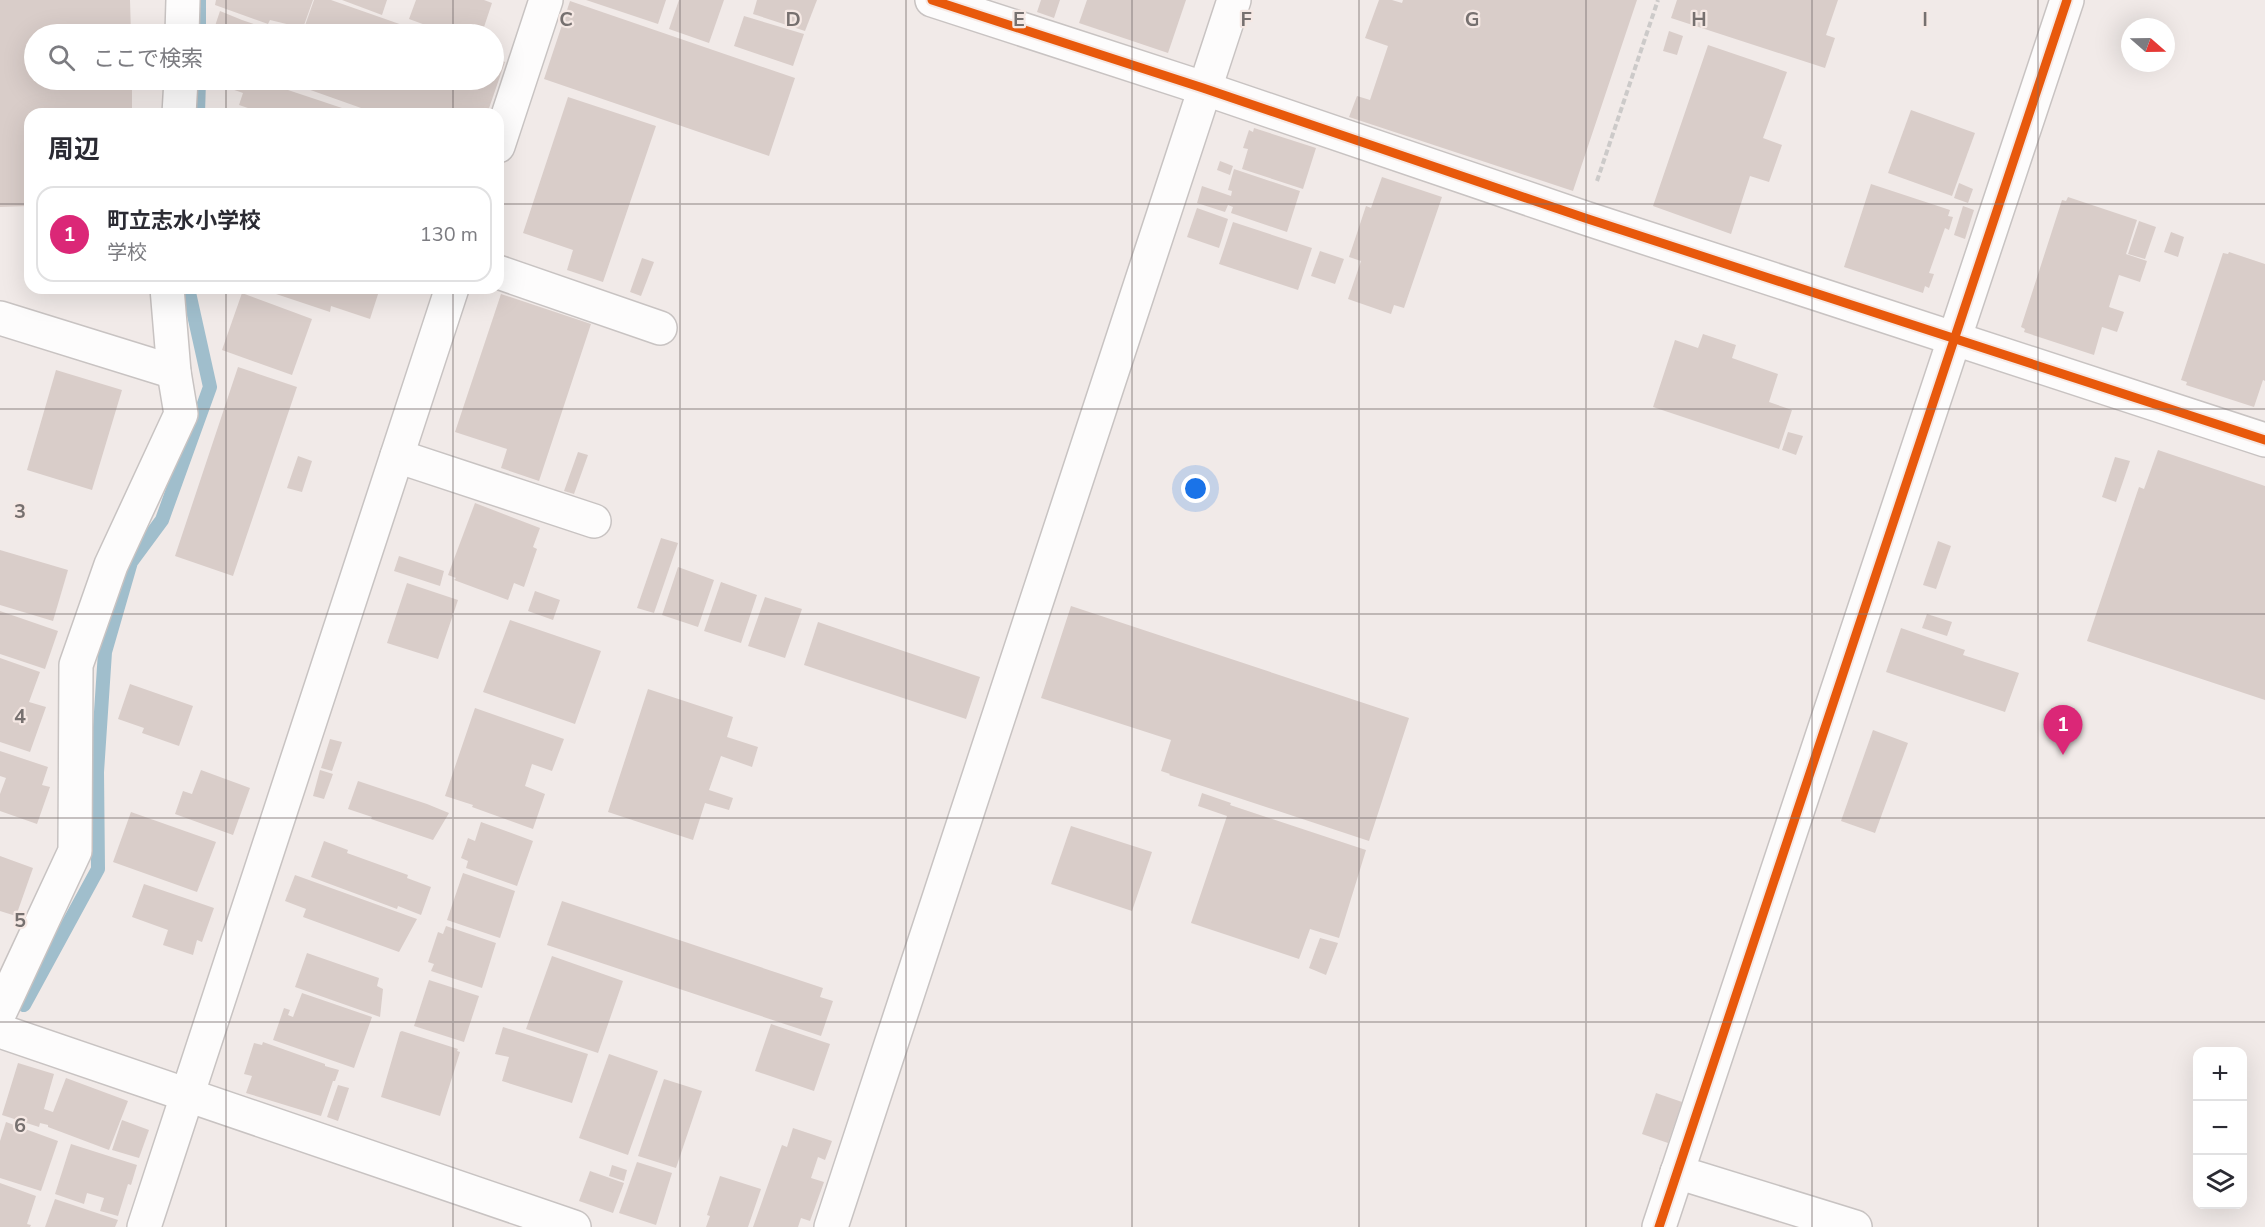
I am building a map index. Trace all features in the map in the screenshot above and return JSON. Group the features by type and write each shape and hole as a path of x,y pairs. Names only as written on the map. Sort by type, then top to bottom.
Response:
{"street":[{"path":"182,24 183,0"},
{"path":"504,128 546,0"},
{"path":"932,0 1203,88 1585,218 2265,440"},
{"path":"831,1227 1203,88 1234,0"},
{"path":"1659,1227 2067,0"},
{"path":"179,108 180,90"},
{"path":"504,274 660,328"},
{"path":"0,1012 75,851 76,665 111,565 181,414 174,372 168,294"},
{"path":"144,1227 450,294"},
{"path":"0,318 174,372"},
{"path":"397,456 594,521"},
{"path":"0,1031 574,1227"},
{"path":"1677,1172 1855,1227"}],"path":[{"path":"1585,218 1658,0"}],"building":[{"path":"0,0 130,0 131,24 24,24 24,90 132,90 132,108 24,108 24,206 0,207"},
{"path":"216,0 313,0 304,24 286,24 270,20 268,24 215,5"},
{"path":"314,0 331,0 399,24 306,24"},
{"path":"342,0 387,0 382,15"},
{"path":"416,0 484,0 492,3 485,24 423,24 409,19"},
{"path":"586,0 666,0 658,24"},
{"path":"679,0 724,0 709,43 669,29"},
{"path":"757,0 817,0 805,31 753,14"},
{"path":"1041,0 1060,0 1054,18 1037,12"},
{"path":"1087,0 1186,0 1168,53 1079,23"},
{"path":"1379,0 1402,3 1403,0 1637,0 1573,191 1349,117 1357,96 1370,100 1388,46 1365,38"},
{"path":"1677,0 1838,0 1826,35 1835,38 1825,68 1671,18"},
{"path":"570,1 795,78 769,156 544,79"},
{"path":"220,11 254,24 216,24"},
{"path":"744,16 804,34 793,66 734,46"},
{"path":"1669,31 1683,36 1677,55 1663,51"},
{"path":"1708,45 1787,72 1763,138 1782,145 1769,182 1750,176 1731,234 1653,206"},
{"path":"234,90 288,90 342,108 248,108 239,105 243,93"},
{"path":"310,90 495,90 489,108 361,108"},
{"path":"568,97 656,126 603,282 567,270 573,250 523,233"},
{"path":"1911,110 1975,133 1952,196 1888,173"},
{"path":"1254,128 1316,148 1303,189 1242,169 1248,149 1243,148 1249,130 1253,132"},
{"path":"1220,161 1233,166 1230,175 1217,170"},
{"path":"1234,169 1300,191 1287,232 1231,213 1233,207 1228,205 1225,212 1197,203 1202,186 1231,196 1232,191 1228,190"},
{"path":"1382,177 1442,197 1404,308 1394,305 1391,314 1348,299 1361,261 1349,257 1366,206 1371,208"},
{"path":"1959,183 1973,189 1968,203 1954,198"},
{"path":"1871,184 1950,210 1948,216 1953,217 1949,230 1945,228 1929,273 1934,274 1929,288 1925,286 1923,293 1844,267"},
{"path":"2068,197 2137,220 2126,254 2147,261 2140,282 2119,275 2109,307 2124,312 2117,332 2102,327 2094,355 2024,332 2025,329 2021,327 2062,200 2066,201"},
{"path":"1963,206 1974,210 1965,239 1954,235"},
{"path":"1197,208 1228,219 1219,248 1187,237"},
{"path":"2139,221 2156,227 2145,259 2128,254"},
{"path":"1233,222 1312,248 1298,290 1219,264"},
{"path":"2171,232 2184,237 2178,257 2164,252"},
{"path":"1320,251 1344,259 1335,284 1311,276"},
{"path":"2229,252 2265,264 2265,381 2263,380 2254,407 2186,385 2187,382 2181,380 2223,253 2228,254"},
{"path":"642,258 654,262 641,296 630,292"},
{"path":"242,294 312,319 292,375 222,350"},
{"path":"276,294 378,294 370,319 331,306 330,312"},
{"path":"501,294 591,324 539,481 501,468 507,449 455,432"},
{"path":"1703,334 1736,345 1732,358 1778,374 1769,402 1792,410 1779,449 1653,407 1675,340 1698,348"},
{"path":"238,367 297,387 233,576 175,556"},
{"path":"56,370 122,390 92,490 27,470"},
{"path":"1788,432 1803,436 1796,455 1782,450"},
{"path":"2158,450 2265,486 2265,700 2087,641 2139,487 2144,489"},
{"path":"578,452 588,455 574,494 564,491"},
{"path":"298,456 312,461 302,492 287,488"},
{"path":"2115,457 2130,461 2116,502 2102,497"},
{"path":"475,503 540,528 533,547 537,549 524,587 514,583 508,600 454,580 456,578 448,575"},
{"path":"661,538 678,543 654,613 637,608"},
{"path":"1938,541 1951,546 1936,589 1923,585"},
{"path":"0,550 68,570 53,621 0,605"},
{"path":"399,556 444,571 440,586 394,571"},
{"path":"678,567 714,580 698,627 662,615"},
{"path":"721,582 757,595 741,643 704,631"},
{"path":"407,583 458,600 438,659 387,643"},
{"path":"535,591 560,600 553,620 528,611"},
{"path":"765,597 802,609 785,658 748,646"},
{"path":"1071,606 1409,718 1369,841 1169,775 1161,771 1171,740 1041,698"},
{"path":"0,611 58,631 45,669 0,654"},
{"path":"1927,614 1952,622 1947,636 1922,628"},
{"path":"510,620 601,651 575,724 483,692"},
{"path":"818,622 980,677 966,719 804,665"},
{"path":"1901,628 1965,650 1963,655 2019,673 2005,712 1886,672"},
{"path":"0,658 40,672 29,702 46,707 30,752 0,742"},
{"path":"130,684 193,706 179,746 142,733 144,728 118,719"},
{"path":"648,689 733,717 727,737 758,747 752,767 721,756 709,790 733,798 729,810 705,803 693,840 608,812"},
{"path":"475,708 564,739 552,771 532,764 525,786 545,794 533,829 445,796"},
{"path":"1873,730 1908,743 1875,833 1841,821"},
{"path":"330,739 342,742 332,771 321,768"},
{"path":"0,751 48,767 42,785 50,787 37,824 0,811 0,794 6,778 0,776"},
{"path":"201,770 250,788 233,835 175,814 183,791 192,794"},
{"path":"320,770 333,774 324,799 313,796"},
{"path":"358,781 449,813 433,840 371,819 372,817 348,809"},
{"path":"1202,793 1231,803 1230,805 1366,850 1339,938 1310,929 1299,959 1191,923 1227,816 1198,806"},
{"path":"131,812 216,842 197,892 113,862"},
{"path":"481,822 533,841 517,886 466,868 468,861 461,858 468,838 475,841"},
{"path":"1071,826 1152,852 1132,911 1051,884"},
{"path":"324,841 348,850 347,853 408,875 407,878 431,887 421,915 398,906 397,909 311,877"},
{"path":"0,856 33,868 16,916 0,911"},
{"path":"463,873 515,891 500,938 447,920"},
{"path":"295,875 417,919 399,952 303,917 306,909 285,901"},
{"path":"144,884 214,908 202,942 197,940 193,955 163,945 168,930 132,917"},
{"path":"562,901 823,988 820,997 833,1001 821,1036 547,945"},
{"path":"446,926 496,943 482,988 431,971 434,964 428,962 438,932 443,934"},
{"path":"1320,938 1338,943 1326,975 1309,968"},
{"path":"307,953 379,978 377,986 383,989 380,1017 295,987"},
{"path":"552,956 623,981 598,1053 526,1029"},
{"path":"429,980 479,996 464,1042 414,1026"},
{"path":"302,993 372,1017 354,1068 273,1040 284,1008 290,1010 288,1015 293,1017"},
{"path":"771,1024 830,1044 814,1091 755,1071"},
{"path":"503,1027 588,1054 572,1103 502,1081 509,1057 495,1054"},
{"path":"402,1031 458,1049 457,1051 460,1052 440,1116 381,1097"},
{"path":"263,1042 339,1070 321,1116 246,1093 252,1076 244,1074 254,1043 262,1045"},
{"path":"609,1054 658,1071 628,1155 579,1138"},
{"path":"18,1063 54,1074 44,1109 53,1112 66,1078 128,1101 109,1150 48,1127 48,1125 40,1123 39,1127 2,1115"},
{"path":"664,1079 702,1091 676,1168 638,1156"},
{"path":"338,1085 349,1088 338,1121 327,1117"},
{"path":"1656,1093 1682,1102 1668,1143 1642,1134"},
{"path":"122,1120 149,1130 139,1158 112,1150"},
{"path":"6,1122 58,1141 41,1191 0,1178 0,1141"},
{"path":"793,1128 832,1141 825,1160 818,1157 811,1178 824,1182 810,1221 801,1218 798,1227 753,1227 782,1145 787,1147"},
{"path":"71,1144 137,1165 131,1185 128,1184 118,1216 100,1211 104,1198 87,1193 84,1204 55,1194"},
{"path":"637,1162 672,1173 656,1225 619,1213"},
{"path":"612,1165 627,1170 624,1181 609,1176"},
{"path":"590,1171 624,1183 613,1213 579,1201"},
{"path":"720,1176 761,1189 748,1227 706,1227 710,1216 707,1215"},
{"path":"0,1183 36,1196 27,1224 31,1225 30,1227 0,1227"},
{"path":"55,1199 118,1220 115,1227 45,1227"}],"waterway":[{"path":"199,0 199,24"},
{"path":"198,108 199,90"},
{"path":"24,1005 98,869 97,772 105,652 131,562 162,520 210,387 189,294"}],"cycle path":[{"path":"932,0 1203,88 1585,218 2265,440"},
{"path":"1659,1227 2067,0"}],"place":[{"name":"町立志水小学校","path":"2063,755"}]}
